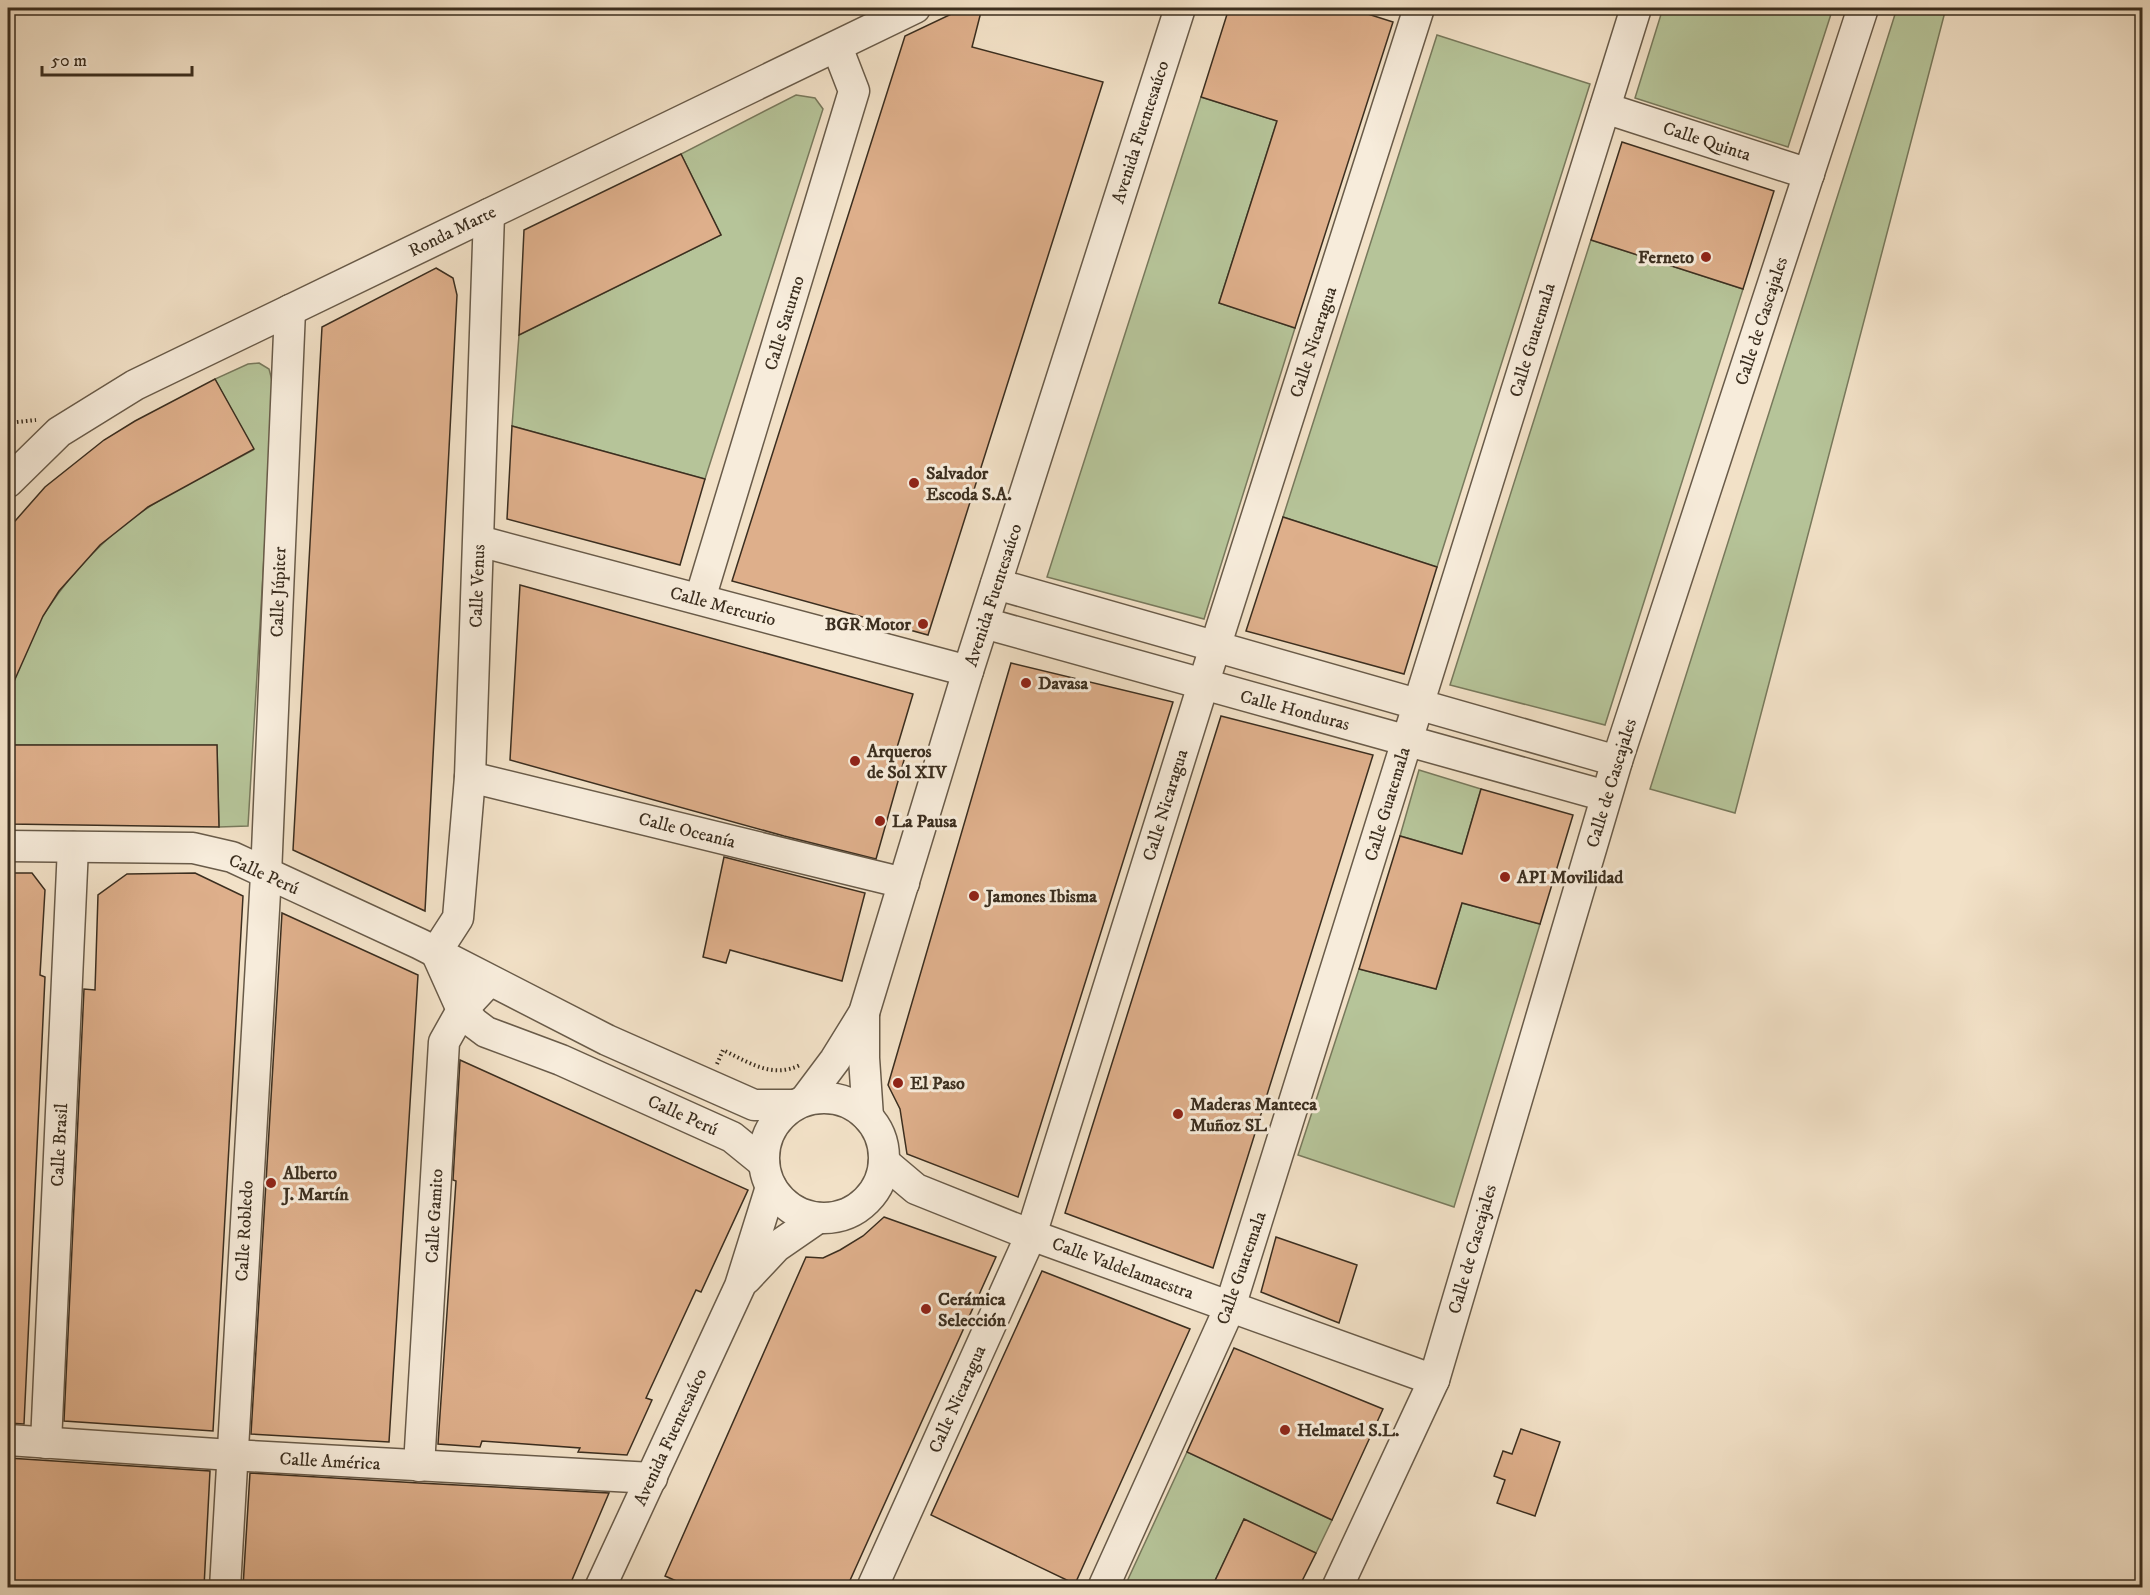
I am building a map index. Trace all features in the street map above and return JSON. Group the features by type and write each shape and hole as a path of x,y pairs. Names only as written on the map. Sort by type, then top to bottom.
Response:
{"street":[{"name":"Ronda Marte","path":"8,482 59,432 135,385 915,8"},
{"name":"Avenida Fuentesaúco","path":"800,1102 835,1060 864,1013 968,671 1180,8"},
{"name":"Calle Nicaragua","path":"872,1587 1031,1235 1203,685 1419,8"},
{"name":"Calle Guatemala","path":"1102,1587 1230,1307 1636,8"},
{"name":"Calle de Cascajales","path":"1337,1587 1434,1380 1606,796 1863,8"},
{"name":"Calle Saturno","path":"700,600 854,91 837,47"},
{"name":"Calle Quinta","path":"1605,108 1809,174"},
{"name":"Calle Venus","path":"436,952 458,918 470,777 489,214"},
{"name":"Calle Júpiter","path":"266,875 290,310"},
{"name":"Calle Mercurio","path":"479,541 968,671"},
{"path":"996,584 1617,761"},
{"name":"Calle Honduras","path":"984,623 1606,796"},
{"name":"Calle Oceanía","path":"470,777 904,884"},
{"name":"Calle Perú","path":"8,846 193,848 232,857 266,875 436,952 607,1040 754,1105 800,1102"},
{"name":"Calle Brasil","path":"45,1443 73,847"},
{"name":"Calle Robledo","path":"225,1587 266,875"},
{"name":"Calle Perú","path":"436,952 462,1010 486,1032 561,1060 732,1137 767,1175"},
{"name":"Calle Gamito","path":"419,1466 444,1042 462,1010 489,981"},
{"name":"Avenida Fuentesaúco","path":"864,1013 868,1117"},
{"path":"822,1097 839,1099 855,1106 868,1117 881,1138 884,1162 880,1180 871,1196 848,1214 818,1218 799,1213 783,1202 767,1175 766,1140 777,1120 800,1102 822,1097"},
{"name":"Calle Valdelamaestra","path":"884,1162 916,1189 1031,1235 1434,1380"},
{"name":"Avenida Fuentesaúco","path":"600,1587 740,1286 767,1175"},
{"path":"871,1196 916,1189"},
{"name":"Avenida Fuentesaúco","path":"740,1286 776,1247 818,1218"},
{"name":"Calle América","path":"8,1440 231,1455 652,1478"}],"path":[{"path":"723,1050 771,1072 785,1071 804,1062"}],"green space":[{"path":"1663,8 1833,8 1788,147 1635,98"},
{"path":"1897,8 1946,8 1735,813 1650,789"},
{"path":"1437,35 1590,84 1437,567 1283,517"},
{"path":"796,95 815,98 823,109 705,479 512,426 519,335 721,235 681,154"},
{"path":"1201,97 1277,121 1219,303 1295,328 1204,619 1047,577"},
{"path":"1591,240 1743,289 1605,725 1450,685"},
{"path":"259,363 269,369 274,388 248,826 219,827 217,745 8,745 7,713 14,679 25,650 58,594 79,568 125,524 149,507 187,484 253,450 215,379 248,364"},
{"path":"1419,770 1481,789 1462,854 1400,836"},
{"path":"1462,903 1540,924 1454,1207 1298,1155 1359,969 1436,989"},
{"path":"1187,1452 1332,1520 1316,1553 1244,1519 1212,1587 1124,1588"}],"building":[{"path":"964,8 982,8 972,47 1103,82 928,635 732,581 905,36"},
{"path":"1229,8 1349,8 1393,22 1295,328 1219,303 1277,121 1201,97"},
{"path":"1622,142 1774,191 1743,289 1591,240"},
{"path":"681,154 721,235 519,335 524,230"},
{"path":"436,268 453,278 457,295 425,911 293,850 322,327"},
{"path":"215,379 254,449 148,507 100,545 59,591 43,616 8,695 8,529 45,487 104,440"},
{"path":"512,426 705,479 680,565 507,519"},
{"path":"1283,517 1437,567 1404,674 1246,631"},
{"path":"520,585 913,694 896,751 906,753 876,859 784,836 510,760"},
{"path":"1011,663 1173,702 1018,1197 907,1154 900,1109 888,1085"},
{"path":"1221,716 1373,755 1213,1268 1065,1213"},
{"path":"8,745 217,745 219,827 8,824"},
{"path":"1481,789 1573,815 1540,924 1462,903 1436,989 1359,969 1400,836 1462,854"},
{"path":"724,857 865,893 842,981 730,950 726,963 703,957"},
{"path":"8,873 32,873 45,890 40,975 45,977 24,1424 8,1423"},
{"path":"195,873 243,896 213,1431 64,1421 84,989 95,990 98,895 127,874"},
{"path":"282,913 418,975 389,1442 251,1434"},
{"path":"460,1060 748,1190 701,1292 696,1290 646,1398 652,1400 627,1455 578,1452 580,1448 482,1441 480,1447 438,1444 456,1181 453,1180"},
{"path":"884,1217 996,1257 847,1587 690,1587 665,1576 806,1257 823,1258 840,1250 863,1236"},
{"path":"1276,1237 1357,1265 1339,1323 1261,1292"},
{"path":"1042,1271 1190,1329 1075,1584 931,1515"},
{"name":"Helmatel S.L.","path":"1234,1348 1383,1409 1332,1520 1187,1452"},
{"path":"1521,1429 1560,1442 1535,1516 1497,1503 1505,1480 1494,1476 1503,1451 1512,1454"},
{"path":"8,1458 210,1471 204,1587 8,1587"},
{"path":"250,1473 609,1493 569,1587 243,1587"},
{"path":"1244,1519 1316,1553 1299,1587 1280,1581 1277,1587 1212,1587"}],"place":[{"name":"Ferneto","path":"1706,257"},
{"name":"Salvador Escoda S.A.","path":"914,483"},
{"name":"BGR Motor","path":"923,624"},
{"name":"Davasa","path":"1026,683"},
{"name":"Arqueros de Sol XIV","path":"855,761"},
{"name":"La Pausa","path":"880,821"},
{"name":"API Movilidad","path":"1505,877"},
{"name":"Jamones Ibisma","path":"974,896"},
{"name":"El Paso","path":"898,1083"},
{"name":"Maderas Manteca Muñoz SL","path":"1178,1114"},
{"name":"Alberto J. Martín","path":"271,1183"},
{"name":"Cerámica Selección","path":"926,1309"},
{"name":"Helmatel S.L.","path":"1285,1430"}]}
